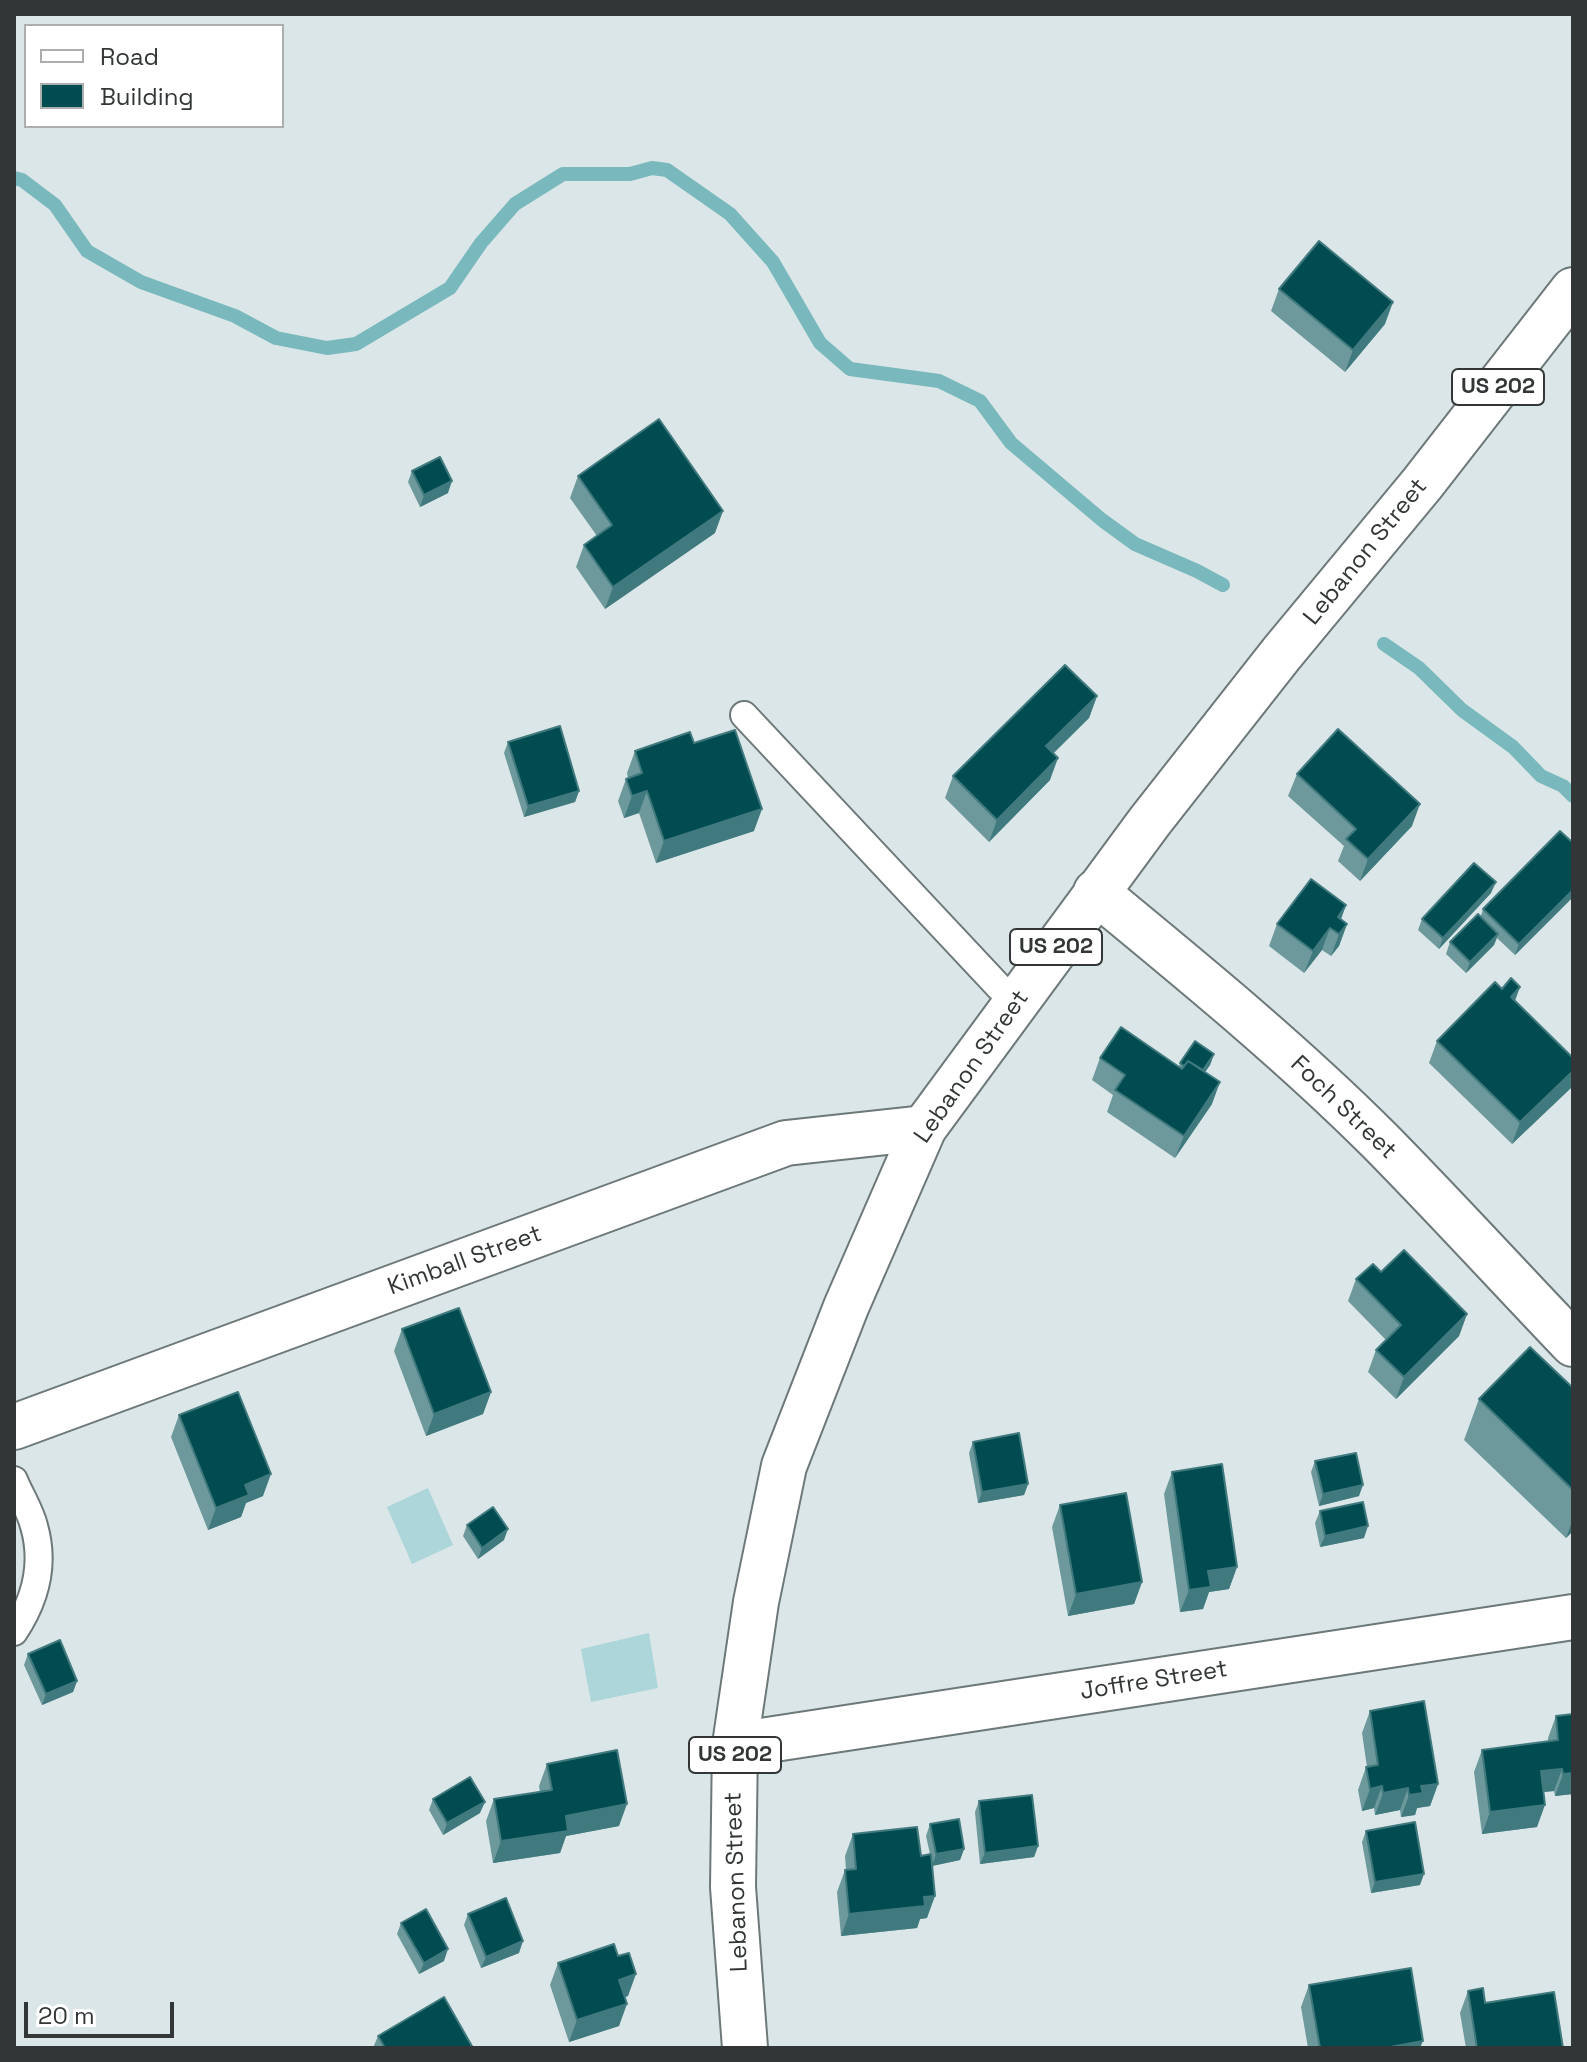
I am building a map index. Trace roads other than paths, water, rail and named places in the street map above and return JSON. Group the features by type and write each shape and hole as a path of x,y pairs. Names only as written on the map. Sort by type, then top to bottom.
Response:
{"main road":[{"name":"Lebanon Street","path":"745,2048 733,1887 735,1745 756,1602 784,1466 846,1307 924,1128 1096,892 1282,653 1422,484 1573,290"},
{"name":"Foch Street","path":"1096,892 1206,983 1338,1101 1573,1344"},
{"name":"Kimball Street","path":"14,1427 786,1143 924,1128"},
{"name":"Joffre Street","path":"735,1745 1573,1617"}],"lane":[{"path":"744,715 1015,1004"},
{"path":"14,1480 34,1524 40,1553 38,1581 14,1632"}],"waterway":[{"path":"14,178 22,180 55,205 87,251 141,282 235,316 276,338 327,348 356,344 450,288 481,243 515,204 563,174 630,174 652,168 667,170 730,214 773,262 820,343 850,369 939,381 980,401 1011,443 1102,520 1135,544 1223,585"},
{"path":"1384,644 1419,668 1462,710 1513,747 1541,776 1563,786 1573,796"}]}
